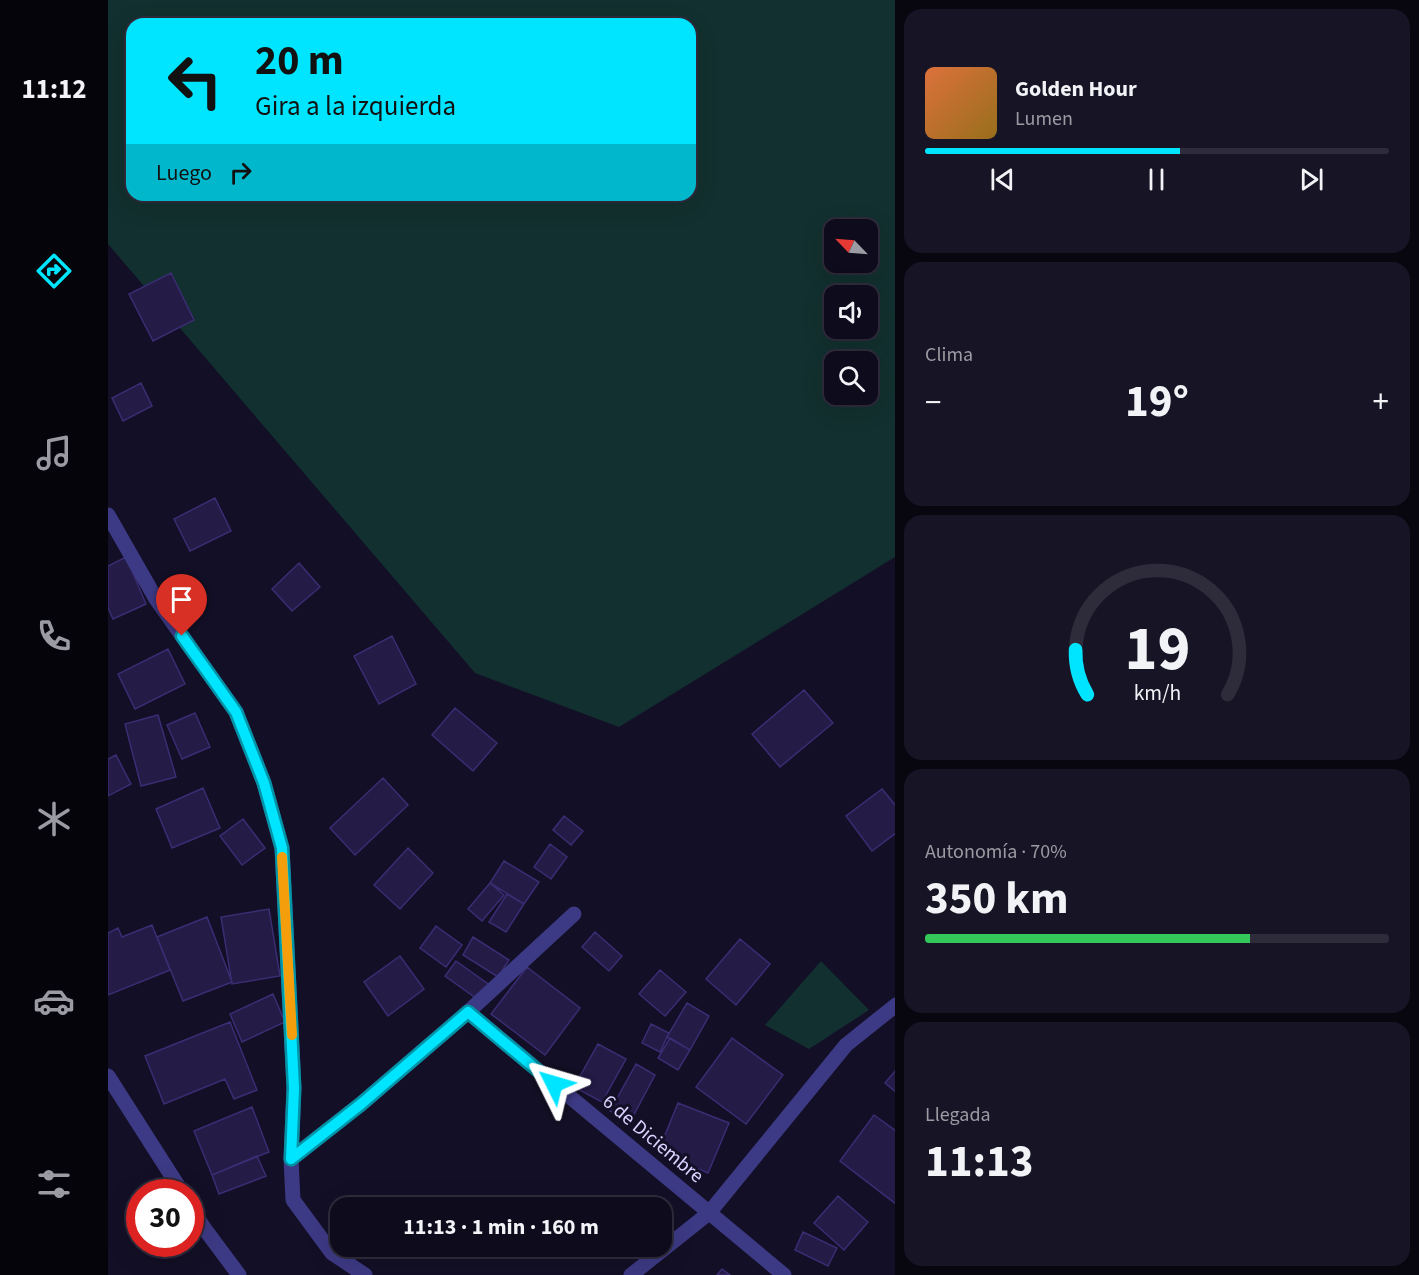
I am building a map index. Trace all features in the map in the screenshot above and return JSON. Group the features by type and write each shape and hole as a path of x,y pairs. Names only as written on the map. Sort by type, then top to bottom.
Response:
{"street":[{"path":"108,515 156,599 236,712 264,783 282,848 294,1088 291,1159 293,1200 332,1253 365,1275"},
{"path":"291,1159 361,1104 468,1012 574,914"},
{"path":"631,1275 709,1213 846,1045 895,1006"},
{"name":"6 de Diciembre","path":"468,1012 784,1275"},
{"path":"108,1076 174,1179"},
{"path":"204,1228 239,1275"}],"green space":[{"path":"108,0 895,0 895,557 619,727 475,673 108,244"},
{"path":"821,961 869,1010 809,1049 765,1025"}],"building":[{"path":"171,273 194,320 153,341 129,294"},
{"path":"141,383 152,406 123,421 112,398"},
{"path":"215,498 231,531 190,551 174,519"},
{"path":"126,557 146,604 113,619 108,608 108,566"},
{"path":"299,563 320,587 292,611 272,589"},
{"path":"392,636 416,684 379,704 354,656"},
{"path":"168,649 185,684 135,709 118,674"},
{"path":"804,690 833,723 780,767 752,734"},
{"path":"455,708 497,743 473,771 432,735"},
{"path":"195,713 210,747 182,759 167,725"},
{"path":"158,715 176,777 141,786 125,724"},
{"path":"116,755 131,784 108,796 108,759"},
{"path":"383,778 408,805 355,855 330,828"},
{"path":"203,788 220,828 172,848 156,809"},
{"path":"882,789 895,805 895,834 872,851 846,816"},
{"path":"564,816 583,831 571,845 553,830"},
{"path":"243,819 265,848 242,865 220,836"},
{"path":"550,844 567,857 551,879 534,867"},
{"path":"408,848 433,873 400,909 374,885"},
{"path":"504,861 539,882 524,904 490,883"},
{"path":"490,883 504,895 482,921 468,909"},
{"path":"507,894 524,904 506,932 489,922"},
{"path":"269,909 280,976 232,984 221,917"},
{"path":"207,917 232,982 183,1001 157,937"},
{"path":"152,925 170,970 108,995 108,933 118,928 122,937"},
{"path":"436,926 462,945 446,967 420,948"},
{"path":"595,932 622,956 609,971 582,947"},
{"path":"473,937 509,960 498,977 463,955"},
{"path":"740,939 770,964 736,1005 706,979"},
{"path":"400,956 424,989 388,1016 364,982"},
{"path":"456,961 491,986 480,1001 445,976"},
{"path":"527,967 580,1008 545,1055 491,1014"},
{"path":"660,970 686,992 665,1016 639,994"},
{"path":"273,994 285,1022 242,1042 230,1014"},
{"path":"687,1003 709,1016 690,1050 667,1037"},
{"path":"230,1022 257,1090 234,1099 225,1079 164,1104 145,1056"},
{"path":"651,1024 669,1033 660,1052 642,1043"},
{"path":"670,1038 690,1050 678,1070 658,1058"},
{"path":"732,1038 783,1075 746,1124 696,1087"},
{"path":"598,1044 626,1059 602,1102 574,1087"},
{"path":"636,1064 655,1075 630,1122 610,1111"},
{"path":"895,1071 895,1091 885,1083"},
{"path":"678,1103 729,1123 708,1173 658,1152"},
{"path":"252,1107 269,1152 212,1175 194,1131"},
{"path":"874,1115 895,1130 895,1203 840,1161"},
{"path":"257,1156 266,1176 219,1194 212,1175"},
{"path":"838,1196 868,1222 844,1250 814,1223"},
{"path":"803,1232 837,1248 828,1266 795,1250"},
{"path":"722,1269 730,1275 717,1275"}],"slow traffic":[{"path":"282,857 292,1035"}],"route":[{"path":"182,636 236,712 264,783 282,848 294,1088 291,1159 361,1104 468,1012 554,1084"}]}
